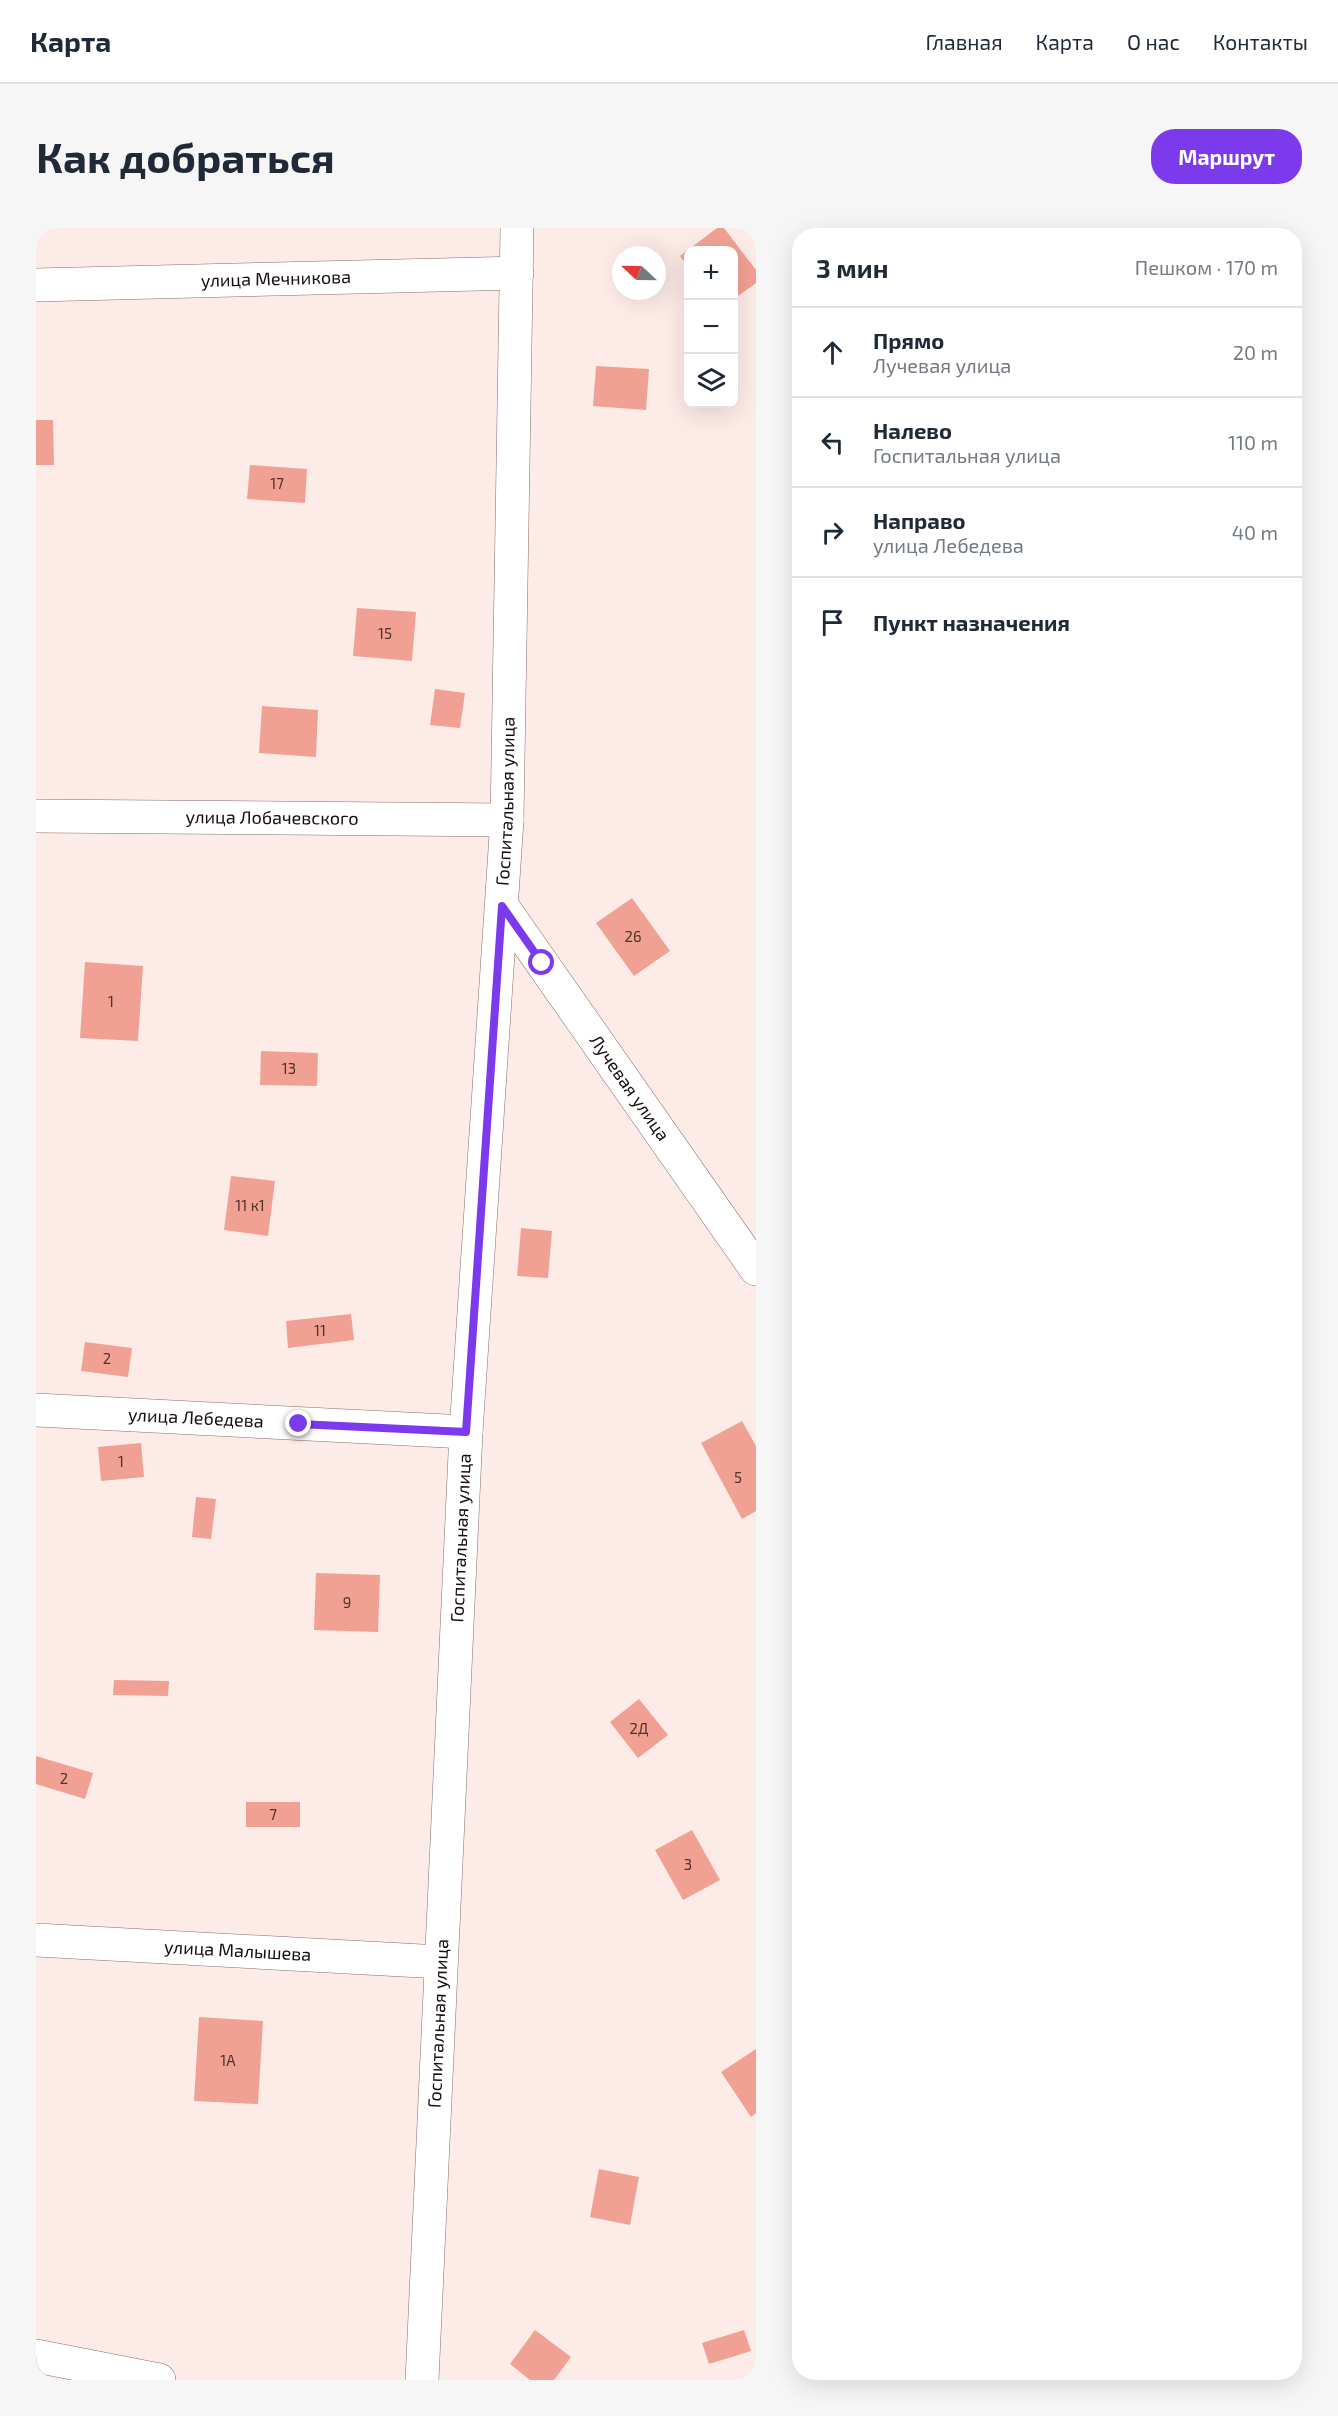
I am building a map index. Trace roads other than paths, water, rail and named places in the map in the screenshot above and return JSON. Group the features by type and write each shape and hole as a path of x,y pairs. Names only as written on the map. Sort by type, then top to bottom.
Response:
{"street":[{"name":"Госпитальная улица","path":"422,2380 466,1432 507,820 518,228"},
{"name":"улица Мечникова","path":"36,285 517,273"},
{"name":"улица Лобачевского","path":"36,816 507,820"},
{"name":"Лучевая улица","path":"502,906 756,1269"},
{"name":"улица Лебедева","path":"36,1410 466,1432"},
{"name":"улица Малышева","path":"36,1940 440,1962"},
{"path":"36,2356 159,2380"}]}
